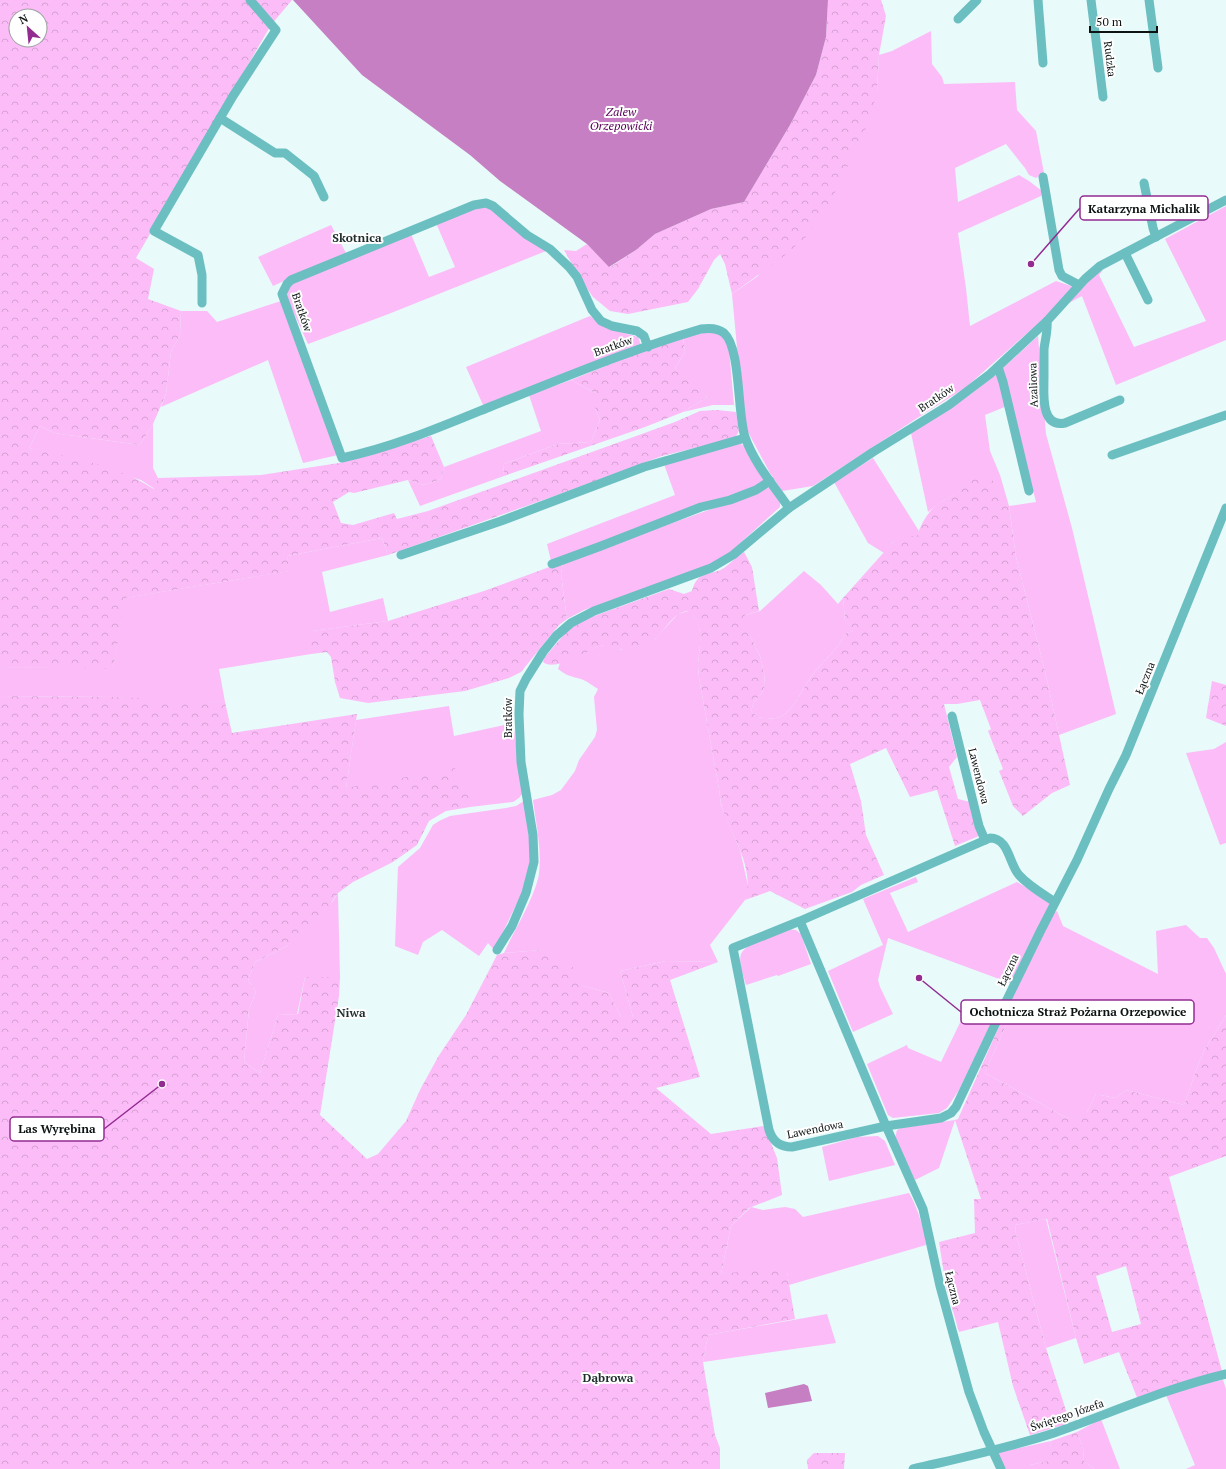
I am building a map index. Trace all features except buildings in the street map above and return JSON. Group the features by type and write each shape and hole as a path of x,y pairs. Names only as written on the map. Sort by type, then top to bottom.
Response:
{"street":[{"path":"202,303 202,275 198,255 154,231 220,118 276,30 250,0"},
{"path":"958,19 977,0"},
{"path":"1038,0 1043,63"},
{"name":"Rudzka","path":"1091,0 1103,97"},
{"path":"1149,0 1158,68"},
{"path":"220,118 275,153 285,153 314,176 324,197"},
{"path":"1043,177 1059,270 1062,276 1079,285"},
{"path":"1144,183 1156,237"},
{"name":"Bratków","path":"498,950 512,926 530,882 534,862 534,835 523,776 519,730 520,691 526,678 543,652 562,630 571,623 594,611 711,568 733,555 789,508 873,452 949,405 998,367 1047,321 1079,285 1100,266 1226,200"},
{"name":"Bratków","path":"648,347 644,336 637,331 612,326 601,321 592,310 573,272 559,257 550,249 527,234 493,206 486,203 469,207 291,280 287,284 282,294 342,458 383,448 420,435 591,367 648,347 704,329 719,330 725,334 734,352 740,414 745,438 770,481 789,508"},
{"path":"1125,253 1148,300"},
{"name":"Azaliowa","path":"1047,321 1048,328 1044,350 1044,399 1046,413 1051,420 1057,423 1065,423 1120,400"},
{"path":"998,367 1003,382 1029,491"},
{"path":"1112,454 1226,415"},
{"path":"401,555 501,521 644,467 745,438"},
{"path":"552,564 701,507 730,500 756,490 770,481"},
{"name":"Łączna","path":"1001,1469 969,1392 940,1286 923,1209 886,1126 941,1118 951,1114 956,1107 1000,1014 1077,860 1126,755 1226,508"},
{"name":"Lawendowa","path":"886,1126 792,1147 777,1144 770,1135 733,948 800,921 985,840 979,826 952,716"},
{"path":"985,840 994,838 1000,841 1004,845 1014,868 1021,878 1055,902"},
{"path":"800,921 886,1126"},
{"name":"Świętego Józefa","path":"913,1469 992,1450 1053,1433 1188,1384 1226,1374"}],"green space":[{"path":"0,0 292,0 271,25 136,258 154,269 148,299 181,311 180,335 171,352 166,394 153,424 140,445 54,433 40,426 29,448 110,468 154,489 158,478 261,475 339,463 431,436 444,467 441,479 424,485 408,480 354,493 349,492 333,502 341,523 353,525 394,513 397,519 428,511 675,422 700,411 717,410 736,412 739,431 735,438 662,456 388,555 382,538 287,556 290,571 125,598 113,669 0,667"},
{"path":"828,0 881,0 886,16 879,55 877,91 870,120 826,211 807,236 783,257 732,294 725,264 720,254 714,260 698,289 688,302 628,314 610,311 593,297 581,280 564,250 576,251 587,244 610,267 636,250 655,234 711,209 744,202 790,125 816,75 826,37"},
{"path":"931,31 932,64 942,77 944,84 1015,82 1017,110 1036,131 1044,173 1036,178 1029,175 1006,144 955,168 958,202 1019,175 1042,191 1041,196 958,233 970,326 1056,281 1074,287 1040,322 965,388 813,486 782,491 770,473 747,430 743,411 732,294 758,276 877,91 879,55 892,51"},
{"path":"488,206 546,251 386,315 308,344 285,294 293,282 411,234 429,277 455,267 436,223 476,207"},
{"path":"1226,206 1226,340 1116,385 1082,296 1069,303 1091,278 1103,270 1099,275 1134,347 1206,321 1165,239"},
{"path":"331,225 346,253 273,286 258,257"},
{"path":"281,301 338,455 303,463 268,360 161,407 166,394 171,352 180,335 181,311 207,311 217,322"},
{"path":"590,316 607,328 638,337 641,345 483,405 466,367"},
{"path":"706,332 721,334 729,349 734,405 713,405 683,412 707,397 675,368 685,352 683,338"},
{"path":"1038,336 1046,434 1072,528 1116,714 1059,735 1045,671 1016,557 1009,506 1036,502 1002,369"},
{"path":"683,338 685,352 675,368 692,381 707,397 683,412 645,427 504,476 503,464 558,444 591,442 600,420 595,408 595,393 571,380 640,352"},
{"path":"997,373 1007,406 985,415 990,451 1000,475 1009,506 965,486 961,491 942,501 928,512 911,433 971,394"},
{"path":"571,380 595,393 595,408 600,420 591,442 558,444 503,464 504,476 420,506 408,480 424,485 441,479 444,467 541,431 529,395"},
{"path":"153,424 153,468 158,478 155,489 141,480 29,448 40,426 54,433 140,445"},
{"path":"739,443 746,447 765,480 753,487 551,561 547,544 675,495 664,464"},
{"path":"873,458 919,531 917,536 893,542 884,553 868,543 834,482"},
{"path":"991,478 1009,506 1016,557 1045,671 1070,785 1052,793 1023,816 1013,806 999,771 1003,769 988,731 991,729 980,700 957,704 944,704 957,757 949,767 958,799 970,802 979,836 955,846 937,790 910,797 886,748 850,764 861,801 866,835 884,875 861,885 852,892 805,909 770,891 745,900 748,888 745,864 722,807 699,678 698,665 700,636 699,628 694,616 688,611 682,612 673,618 654,640 636,650 627,651 605,645 554,665 543,662 545,657 568,630 583,620 669,589 684,594 692,591 697,579 701,576 719,571 744,552 752,567 759,611 745,615 741,623 752,639 760,656 764,672 765,686 762,693 754,702 751,711 758,717 776,718 782,716 795,702 809,679 835,649 846,633 853,631 845,620 843,598 893,542 908,536 917,536 926,516 937,504 960,490 970,480"},
{"path":"770,487 780,502 780,507 717,564 584,610 567,619 561,574 563,562"},
{"path":"382,538 388,555 322,572 330,612 383,598 388,621 312,631 311,654 219,669 225,702 155,701 114,697 0,696 0,667 113,668 124,598 289,571 287,556"},
{"path":"563,562 561,574 567,619 559,625 521,672 509,678 465,691 368,703 340,698 335,682 331,657 327,652 311,654 311,631 388,621 484,591"},
{"path":"804,571 821,585 838,604 843,598 845,620 854,631 846,633 835,649 809,679 787,712 776,718 757,717 751,711 754,702 762,693 765,686 764,672 760,656 752,639 740,623 745,615 760,611"},
{"path":"689,611 698,622 700,629 698,665 699,678 721,805 740,850 749,890 745,900 710,945 718,962 666,961 620,971 633,1017 621,1017 609,993 583,986 540,950 504,953 529,903 539,874 539,846 533,800 552,795 561,790 575,771 579,760 595,737 597,730 594,697 598,689 588,682 569,676 558,669 560,663 599,646 610,644 622,650 643,647 655,639 678,614"},
{"path":"1212,681 1226,685 1226,726 1206,718"},
{"path":"0,696 114,697 225,702 232,733 357,714 346,788 455,768 470,795 470,807 446,811 429,821 417,845 393,862 353,882 338,893 321,917 287,946 255,962 248,980 256,992 249,1009 244,1062 260,1073 278,1015 298,1014 305,977 340,977 339,996 320,1115 367,1159 378,1154 406,1121 420,1090 438,1057 466,1015 497,955 540,950 572,966 583,986 609,993 621,1017 633,1017 620,971 666,961 718,962 670,980 700,1077 656,1088 711,1134 764,1126 777,1158 782,1195 749,1208 731,1226 721,1274 756,1270 787,1272 795,1319 708,1335 703,1362 715,1435 720,1448 720,1469 0,1469"},
{"path":"449,706 454,736 513,723 523,793 519,798 513,802 470,807 470,795 346,788 356,720"},
{"path":"1226,742 1226,843 1220,845 1186,753 1214,749"},
{"path":"524,801 533,855 525,887 494,950 488,943 479,956 442,930 423,942 418,955 395,946 398,867 420,848 433,825 450,816 516,806"},
{"path":"916,877 918,882 890,893 908,932 1017,882 1052,902 1010,983 888,938 878,980 893,1014 853,1032 828,971 883,945 863,899"},
{"path":"338,893 340,977 305,977 297,1014 278,1015 260,1073 244,1062 249,1009 256,992 248,980 255,962 287,946 333,901"},
{"path":"1057,911 1063,926 1158,974 1156,931 1186,925 1200,938 1207,938 1214,948 1226,974 1226,1015 1205,1049 1184,1105 1126,1090 1115,1098 1096,1094 1086,1114 1067,1118 985,1073 1007,1023 1015,1024 1022,1010 1009,1004 1053,914"},
{"path":"787,929 796,930 801,934 811,964 778,976 777,975 746,985 740,962 741,954 755,942"},
{"path":"971,1000 997,1011 959,1090 947,1108 939,1113 893,1118 888,1115 867,1064 907,1045 908,1048 941,1062"},
{"path":"1226,1015 1226,1156 1169,1177 1222,1371 1138,1400 1119,1352 1084,1364 1076,1338 1047,1219 1015,1225 1016,1234 1046,1348 1070,1423 1030,1435 1013,1386 998,1322 959,1332 946,1287 939,1242 975,1233 974,1199 981,1199 955,1120 958,1119 1001,1022 1007,1023 985,1073 1067,1118 1087,1112 1096,1094 1115,1098 1126,1090 1184,1105 1205,1049","holes":["1126,1266 1141,1324 1112,1332 1096,1276"]},
{"path":"955,1120 939,1168 915,1180 895,1138 897,1130 901,1128"},
{"path":"878,1136 885,1141 895,1165 829,1181 822,1147 857,1137"},
{"path":"909,1193 915,1204 920,1219 926,1245 789,1285 787,1272 721,1274 731,1226 751,1207 763,1210 785,1207 795,1209 803,1217"},
{"path":"1046,1219 1076,1338 1046,1348 1016,1234 1015,1225"},
{"path":"827,1314 836,1343 703,1362 708,1335"},
{"path":"1223,1380 1226,1389 1226,1469 1186,1469 1195,1465 1166,1395"},
{"path":"1101,1419 1120,1469 1094,1469 1084,1461 1083,1448 1077,1432"},
{"path":"1077,1432 1083,1448 1084,1461 1094,1469 1030,1469 1030,1465 1048,1461 1051,1441"},
{"path":"1051,1441 1049,1461 1030,1465 1030,1469 1004,1469 997,1453"},
{"path":"814,1453 845,1453 844,1469 808,1469 807,1460"}],"water":[{"name":"Zalew Orzepowicki","path":"293,0 828,0 826,37 816,75 790,125 744,202 711,209 655,234 636,250 609,267 587,244 500,181 470,155 362,75"},
{"path":"804,1384 808,1386 812,1401 768,1408 765,1393"}],"place":[{"name":"Katarzyna Michalik","path":"1031,264"},
{"name":"Ochotnicza Straż Pożarna Orzepowice","path":"919,978"},
{"name":"Las Wyrębina","path":"162,1084"}],"district":[{"name":"Skotnica","path":"357,238"},
{"name":"Niwa","path":"351,1013"},
{"name":"Dąbrowa","path":"608,1378"}]}
